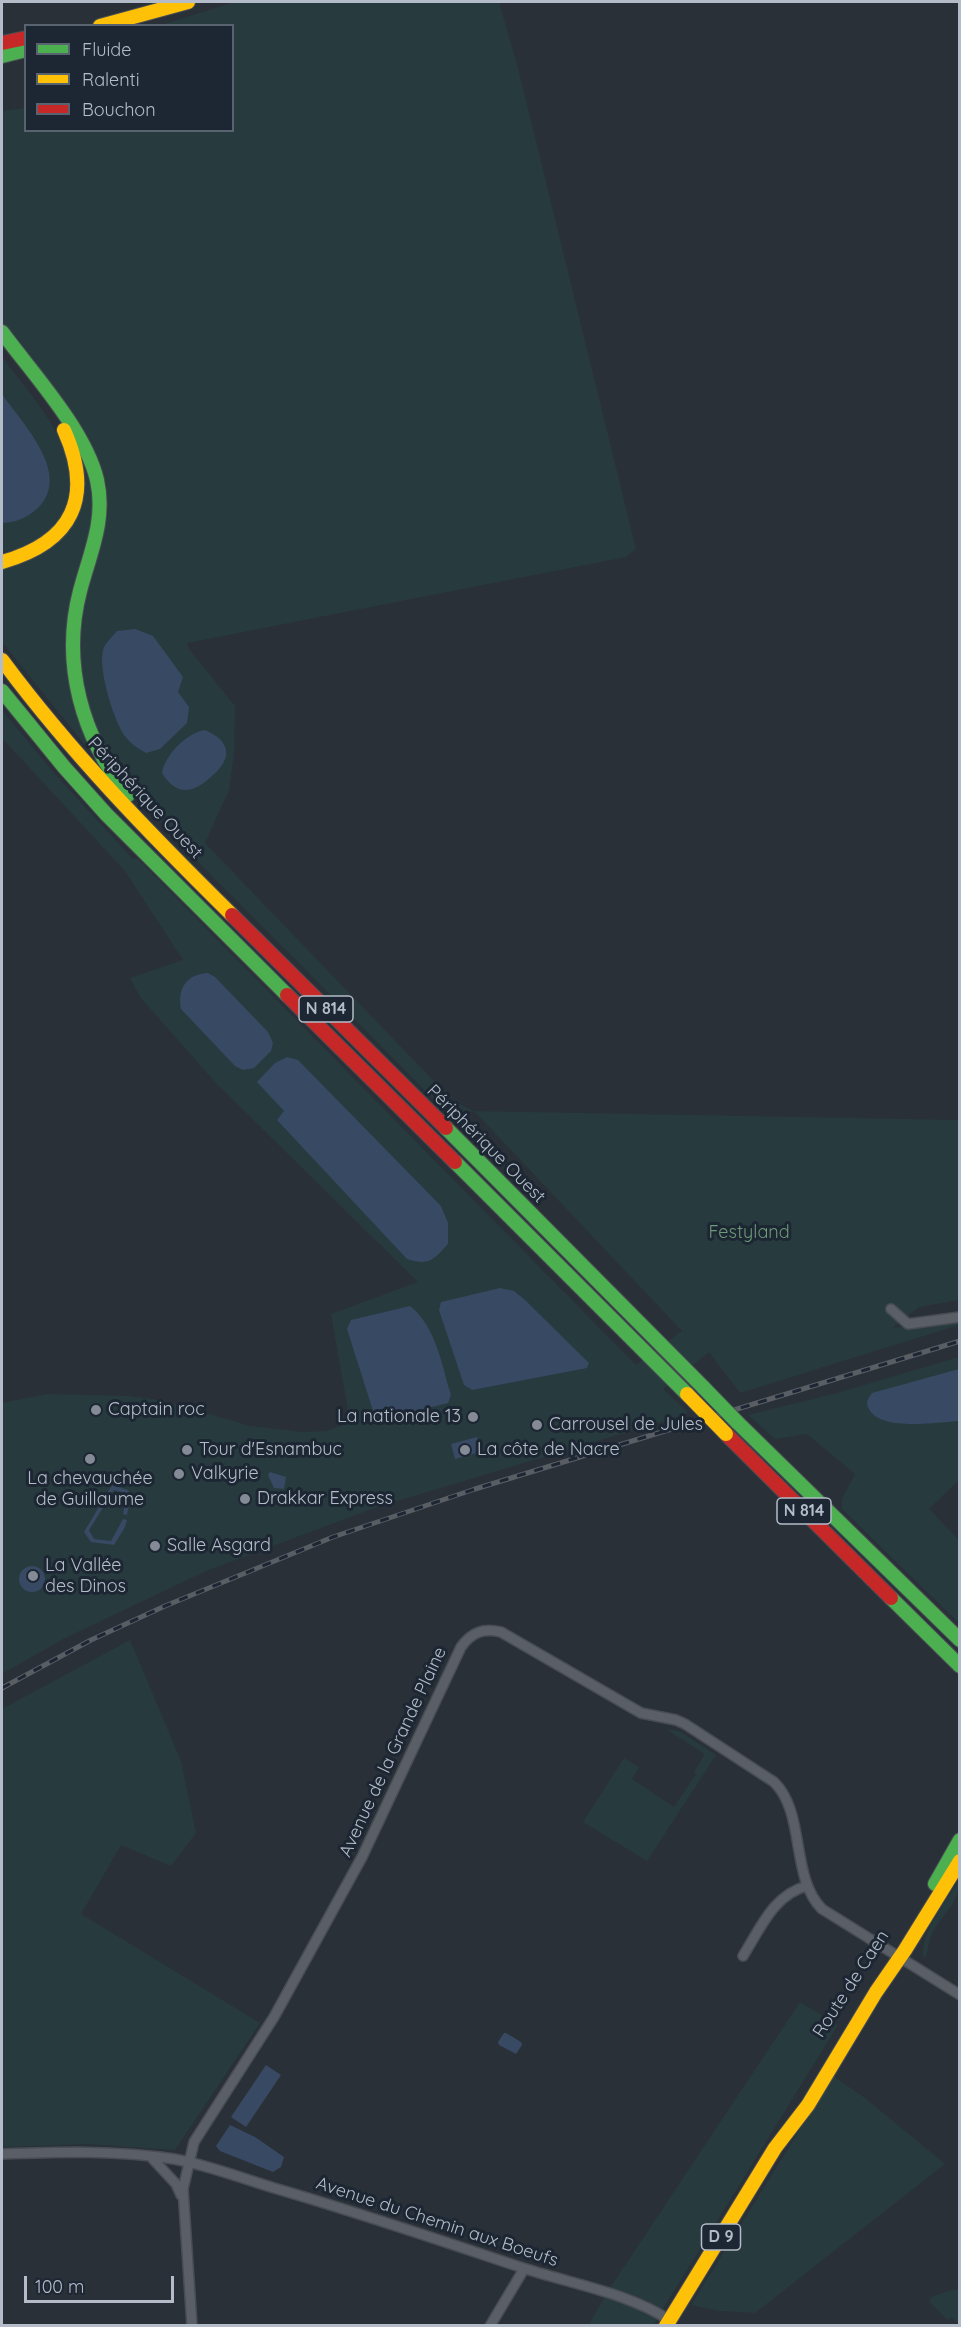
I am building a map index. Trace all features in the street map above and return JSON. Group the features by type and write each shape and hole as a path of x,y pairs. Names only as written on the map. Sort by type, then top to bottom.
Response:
{"main road":[{"path":"107,24 188,2"},
{"path":"2,43 24,38"},
{"path":"2,56 24,50"},
{"path":"2,332 80,437 99,482 100,518 93,554 79,595 73,636 75,683 90,733 116,780 208,890"},
{"path":"2,345 66,434 75,455 79,477 78,491 72,510 63,527 54,537 33,553 2,562"},
{"name":"Périphérique Ouest","path":"2,660 57,731 104,784 737,1422 960,1640"},
{"name":"Périphérique Ouest","path":"2,691 64,767 115,822 960,1666"},
{"name":"Route de Caen","path":"895,1956 960,1840"},
{"name":"Route de Caen","path":"668,2323 775,2148 798,2102 882,1967 905,1950 960,1861"}],"street":[{"path":"891,1309 908,1324 960,1317"},
{"name":"Avenue de la Grande Plaine","path":"192,2325 183,2189 194,2142 274,2017 362,1857 461,1647 477,1631 501,1632 641,1713 676,1720 774,1782 785,1797 807,1886 816,1904 960,1995"},
{"path":"743,1956 780,1900 792,1891 807,1886"},
{"name":"Avenue du Chemin aux Boeufs","path":"2,2154 80,2152 151,2156 190,2163 346,2209 657,2311 668,2323"},
{"path":"151,2156 176,2184 184,2203"},
{"path":"490,2325 524,2269"}],"green space":[{"path":"234,2 499,2 518,68 636,549 626,557 187,643 189,649 235,706 234,754 229,790 205,843 452,1100 474,1111 448,1114 186,849 129,783 101,736 94,733 84,704 77,634 108,513 106,484 97,456 2,324 2,111 24,108 24,132 234,132 234,24 165,24"},
{"path":"2,357 56,431 65,451 70,472 69,494 56,524 37,542 2,552"},
{"path":"77,440 98,510 71,620 88,742 84,744 2,642 2,566 66,532"},
{"name":"Festyland","path":"2,710 55,774 133,859 137,858 636,1365 682,1331 474,1111 960,1120 959,1300 919,1307 892,1328 959,1321 959,1325 740,1393 709,1352 663,1389 688,1412 684,1415 377,1507 206,1571 65,1638 2,1674 2,1403 47,1394 128,1396 165,1401 250,1426 301,1432 327,1431 350,1422 331,1314 418,1282 215,1082 140,997 130,978 183,960 125,871 2,738"},
{"path":"959,1357 959,1480 929,1509 959,1540 959,1623 842,1509 842,1499 855,1474 807,1434 775,1439 748,1415 837,1393"},
{"path":"130,1640 181,1761 196,1833 171,1866 121,1845 81,1914 260,2023 175,2150 87,2144 2,2147 2,1709"},
{"path":"666,1729 679,1731 716,1755 647,1861 583,1822 624,1758 639,1767 632,1779 674,1807 696,1774 694,1772 705,1754"},
{"path":"959,1880 953,1903 931,1936 924,1959 923,1950 929,1929"},
{"path":"800,2002 838,2025 653,2325 588,2326 610,2288"},
{"path":"833,2076 865,2098 945,2164 755,2313 720,2311 691,2305"},
{"path":"959,2290 959,2324 952,2317 948,2320 929,2302 931,2297"}],"water":[{"path":"2,394 40,448 50,479 48,494 39,507 22,519 2,523"},
{"path":"135,629 153,636 183,677 178,692 189,707 187,723 160,749 146,753 124,735 120,727 111,706 102,658 105,645 117,631"},
{"path":"205,730 220,739 226,750 226,756 219,769 205,782 192,789 180,789 168,781 162,773 164,766 172,752 184,740"},
{"path":"208,973 215,977 268,1032 273,1043 271,1051 254,1068 243,1070 235,1066 181,1009 180,1001 185,984 194,976"},
{"path":"287,1057 298,1060 441,1206 448,1223 448,1244 434,1258 426,1262 407,1259 277,1120 284,1111 257,1082 275,1063"},
{"path":"500,1288 514,1291 525,1300 589,1363 587,1368 472,1390 464,1385 439,1310 441,1302"},
{"path":"410,1306 419,1314 432,1335 451,1395 448,1403 380,1420 374,1414 347,1329 351,1320"},
{"path":"959,1369 959,1421 924,1424 897,1423 875,1416 868,1407 872,1393"},
{"name":"La côte de Nacre","path":"477,1437 480,1447 477,1453 455,1459 451,1444"},
{"path":"270,1472 286,1477 284,1489 274,1488 268,1475"},
{"path":"112,1485 128,1490 131,1495 127,1515 123,1514 127,1494 114,1490 89,1530 94,1539 111,1541 123,1519 127,1520 125,1527 114,1545 91,1542 84,1532"},
{"path":"32,1566 41,1570 45,1579 41,1588 32,1592 23,1588 19,1579 23,1570"},
{"path":"504,2033 521,2042 522,2045 516,2054 499,2045 498,2042"},
{"path":"266,2065 281,2075 246,2127 231,2117"},
{"path":"230,2125 255,2137 284,2157 281,2167 273,2172 220,2151 216,2146"}],"railway":[{"path":"2,1688 91,1640 165,1606 333,1537 475,1489 960,1341"}],"traffic: fast":[{"path":"2,56 24,50"},
{"path":"2,332 70,422 91,461 97,480 100,509 75,618 73,646 75,672 80,699 98,749 128,795"},
{"path":"2,691 106,814 287,995"},
{"path":"446,1128 704,1388"},
{"path":"455,1162 687,1394"},
{"path":"704,1388 737,1422"},
{"path":"737,1422 960,1640"},
{"path":"891,1598 960,1666"},
{"path":"935,1884 960,1840"}],"traffic: slow":[{"path":"107,24 188,2"},
{"path":"2,562 46,542 61,529 71,514 76,496 77,476 73,454 64,430"},
{"path":"2,660 83,760 232,915"},
{"path":"687,1394 726,1434"},
{"path":"666,2326 775,2148 808,2105 876,1992 960,1861"}],"traffic: jam":[{"path":"2,43 24,38"},
{"path":"232,915 446,1128"},
{"path":"287,995 455,1162"},
{"path":"726,1434 891,1598"}],"place":[{"name":"Captain roc","path":"96,1410"},
{"name":"La nationale 13","path":"473,1417"},
{"name":"Carrousel de Jules","path":"537,1425"},
{"name":"Tour d'Esnambuc","path":"187,1450"},
{"name":"La côte de Nacre","path":"465,1450"},
{"name":"La chevauchée de Guillaume","path":"90,1459"},
{"name":"Valkyrie","path":"179,1474"},
{"name":"Drakkar Express","path":"245,1499"},
{"name":"Salle Asgard","path":"155,1546"},
{"name":"La Vallée des Dinos","path":"33,1576"}]}
